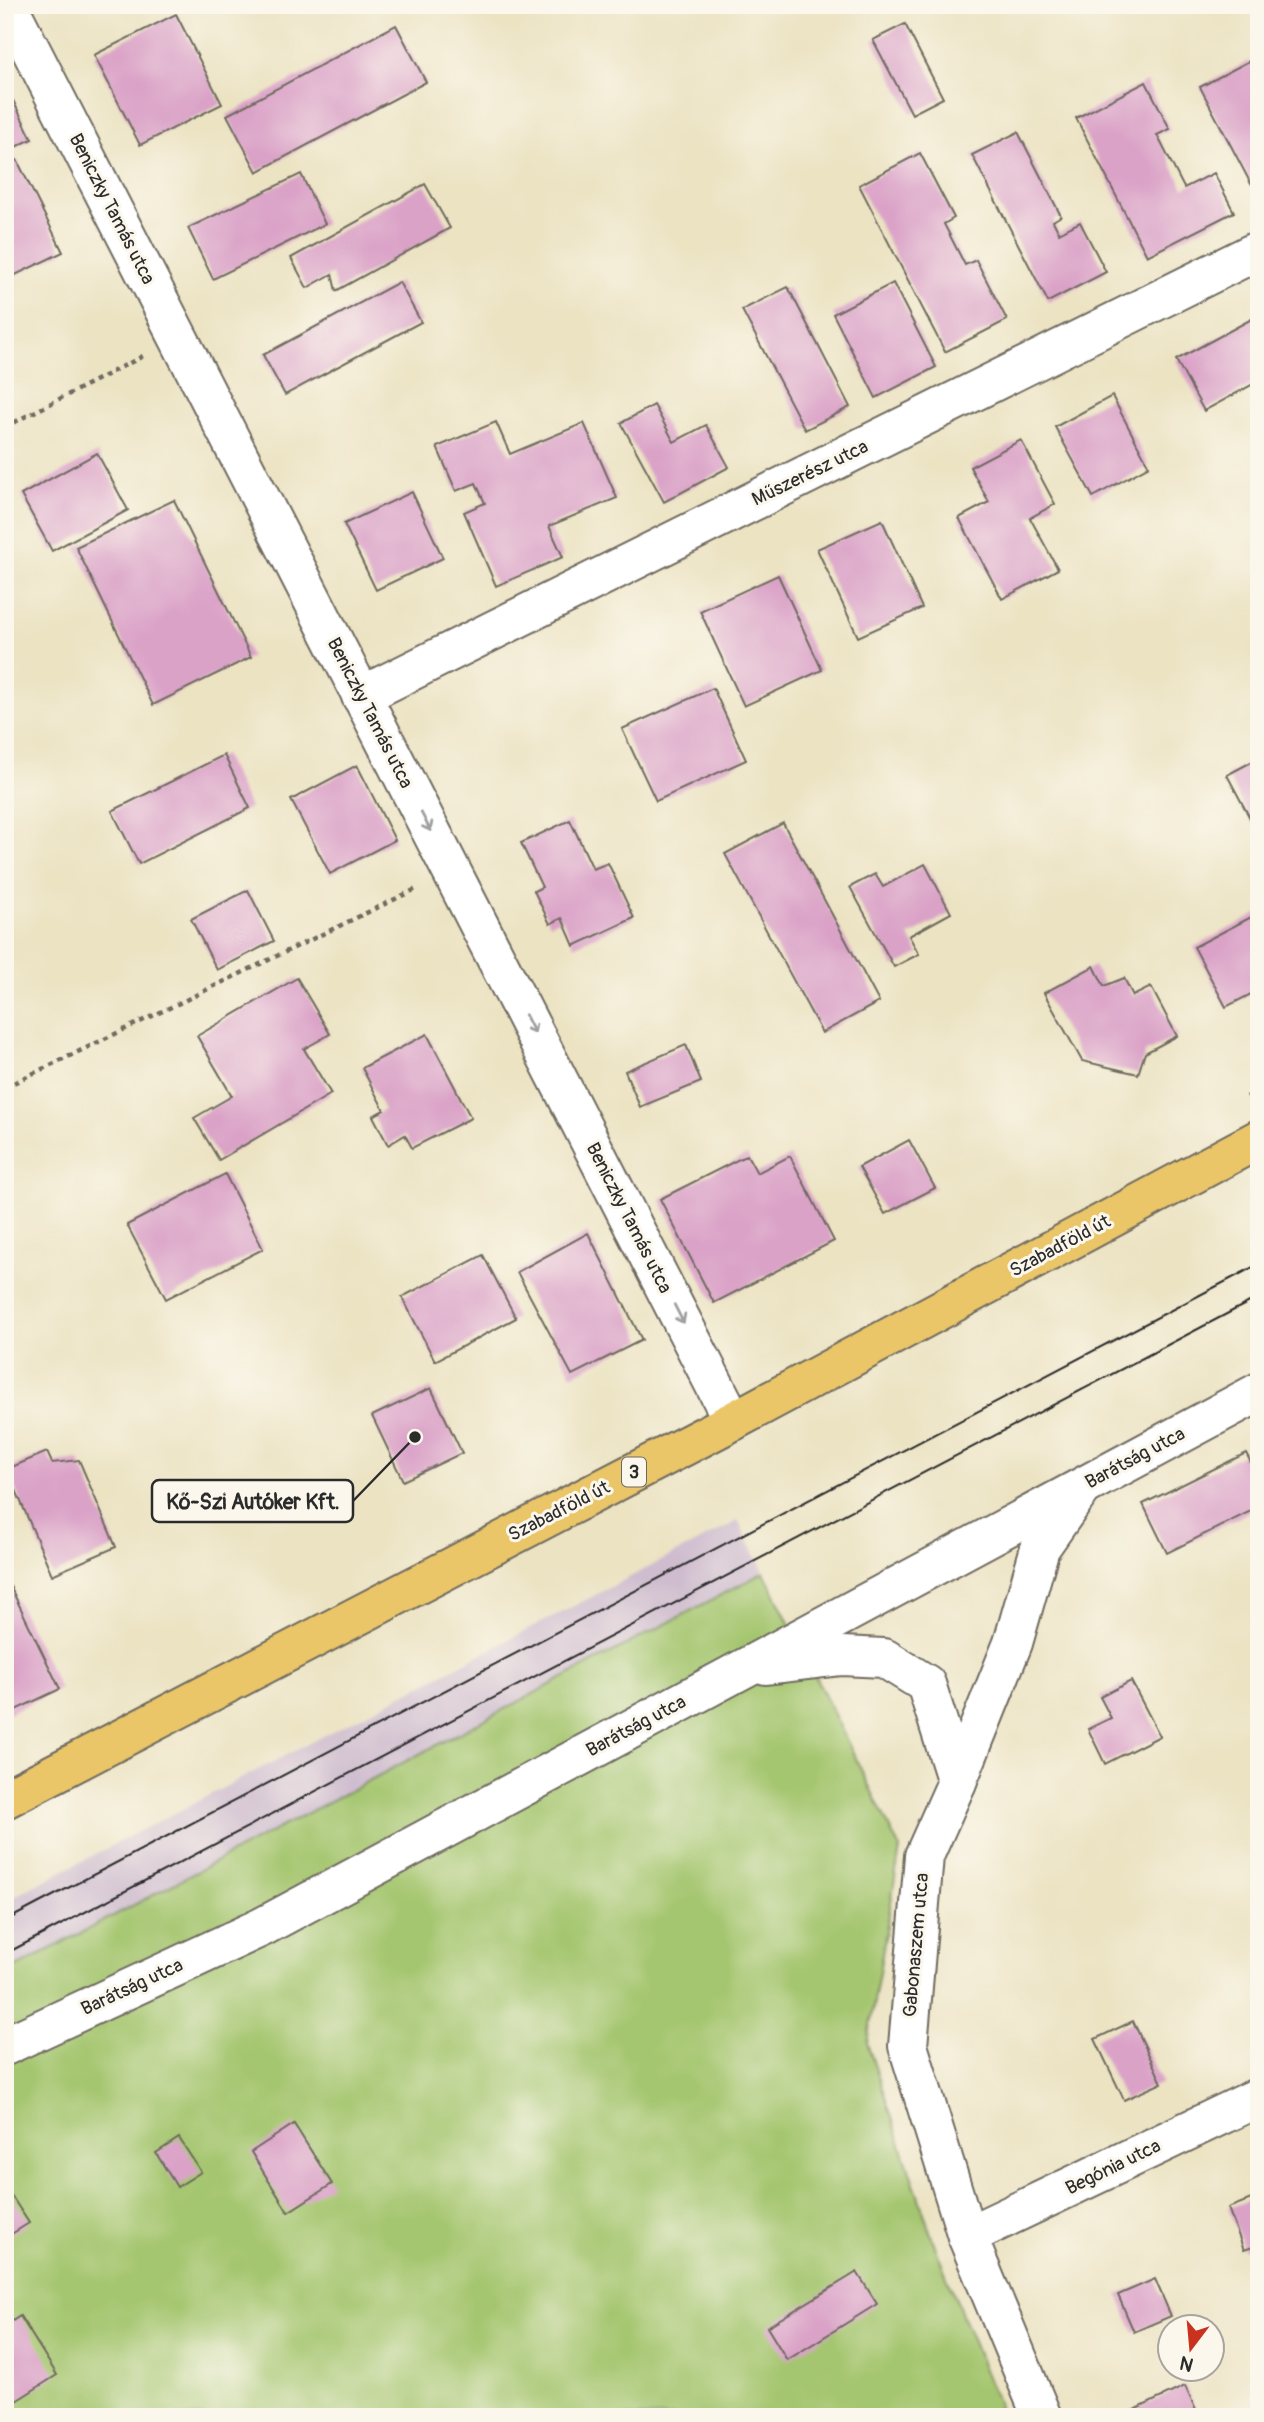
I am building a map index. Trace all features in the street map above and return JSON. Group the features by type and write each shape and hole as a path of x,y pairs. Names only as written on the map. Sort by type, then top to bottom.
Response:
{"main road":[{"name":"Szabadföld út","path":"5,1798 733,1421 1259,1139"}],"street":[{"name":"Beniczky Tamás utca","path":"8,5 733,1421"},
{"name":"Műszerész utca","path":"361,696 1259,250"},
{"name":"Barátság utca","path":"5,2046 262,1927 1259,1392"},
{"name":"Gabonaszem utca","path":"1042,2417 967,2236 908,2046 924,1856 1013,1643 1040,1548 1085,1484"},
{"path":"746,1667 842,1656 884,1658 926,1684 957,1782"},
{"name":"Begónia utca","path":"967,2236 1259,2097"}],"path":[{"path":"5,427 178,337"},
{"path":"5,1087 452,873"}],"shaded area":[{"path":"738,1521 764,1572 5,1973 5,1901"}],"green space":[{"path":"764,1572 900,1849 867,2043 936,2249 1003,2417 5,2417 5,1973"}],"building":[{"path":"176,14 222,104 140,145 94,55"},
{"path":"905,24 943,98 912,114 873,40"},
{"path":"396,25 426,82 257,172 227,115"},
{"path":"1249,61 1259,79 1259,180 1251,184 1200,87"},
{"path":"1146,82 1170,129 1157,135 1184,188 1214,173 1234,212 1147,256 1076,118"},
{"path":"5,84 32,139 5,152"},
{"path":"1018,132 1061,216 1053,221 1059,233 1080,222 1106,272 1048,302 972,155"},
{"path":"920,153 954,218 944,224 965,265 976,260 1007,320 945,352 859,185"},
{"path":"17,160 63,252 5,280 5,165"},
{"path":"301,174 325,224 213,279 188,228"},
{"path":"425,184 450,228 336,291 332,274 307,288 291,258"},
{"path":"399,282 421,322 285,395 263,355"},
{"path":"893,283 936,367 876,398 833,314"},
{"path":"788,287 850,407 805,430 742,310"},
{"path":"1259,315 1259,381 1204,411 1176,360"},
{"path":"1112,396 1149,466 1093,497 1055,427"},
{"path":"654,405 674,442 706,425 729,467 664,502 621,423"},
{"path":"496,422 510,454 584,423 617,498 549,526 563,557 496,586 464,512 485,503 476,483 456,491 437,447"},
{"path":"1021,440 1055,504 1030,518 1058,569 1002,599 959,518 989,502 970,467"},
{"path":"97,453 128,510 52,551 21,495"},
{"path":"412,492 443,558 376,590 344,524"},
{"path":"174,500 251,657 153,705 76,547"},
{"path":"882,520 922,608 858,637 817,549"},
{"path":"778,575 822,670 744,706 700,611"},
{"path":"713,688 746,760 656,801 622,729"},
{"path":"224,755 250,808 139,864 112,811"},
{"path":"1259,758 1259,835 1227,775"},
{"path":"357,765 395,840 330,874 291,800"},
{"path":"570,820 593,869 608,863 634,918 574,946 562,918 550,924 534,891 542,887 521,843"},
{"path":"783,823 879,1002 822,1033 725,854"},
{"path":"925,864 951,913 909,936 919,954 894,967 850,887 875,874 883,887"},
{"path":"248,890 274,941 217,970 191,919"},
{"path":"1259,913 1259,990 1226,1007 1194,947"},
{"path":"1094,966 1104,986 1124,978 1133,996 1151,987 1177,1036 1145,1053 1138,1074 1082,1061 1044,993"},
{"path":"297,978 330,1034 304,1049 331,1094 219,1160 194,1118 232,1096 197,1036"},
{"path":"427,1034 471,1118 412,1148 405,1135 388,1145 373,1116 384,1110 362,1068"},
{"path":"686,1045 701,1082 640,1107 625,1071"},
{"path":"909,1140 935,1188 885,1214 859,1167"},
{"path":"747,1155 757,1173 790,1156 834,1241 714,1303 660,1199"},
{"path":"225,1174 263,1249 166,1299 127,1225"},
{"path":"588,1233 642,1340 572,1375 517,1272"},
{"path":"483,1255 516,1318 435,1361 402,1297"},
{"path":"431,1388 462,1453 403,1481 372,1416"},
{"path":"47,1452 52,1463 79,1460 116,1547 52,1575 7,1469"},
{"path":"1246,1453 1259,1478 1259,1507 1167,1553 1143,1504"},
{"path":"5,1576 60,1689 5,1715"},
{"path":"1131,1681 1160,1736 1105,1764 1088,1729 1111,1718 1100,1697"},
{"path":"1133,2021 1162,2083 1124,2100 1095,2039"},
{"path":"294,2124 332,2184 288,2212 251,2152"},
{"path":"179,2138 201,2172 177,2187 156,2153"},
{"path":"5,2186 29,2223 5,2238"},
{"path":"1259,2196 1259,2245 1244,2250 1228,2208"},
{"path":"857,2272 877,2304 787,2360 767,2327"},
{"path":"1155,2279 1170,2314 1156,2314 1156,2322 1134,2332 1118,2295"},
{"path":"20,2316 57,2375 5,2408 5,2326"},
{"path":"1185,2386 1199,2417 1124,2415"}],"tram line":[{"path":"5,1921 1259,1264"},
{"path":"5,1954 1259,1297"}],"place":[{"name":"Kő-Szi Autóker Kft.","path":"415,1437"}]}
